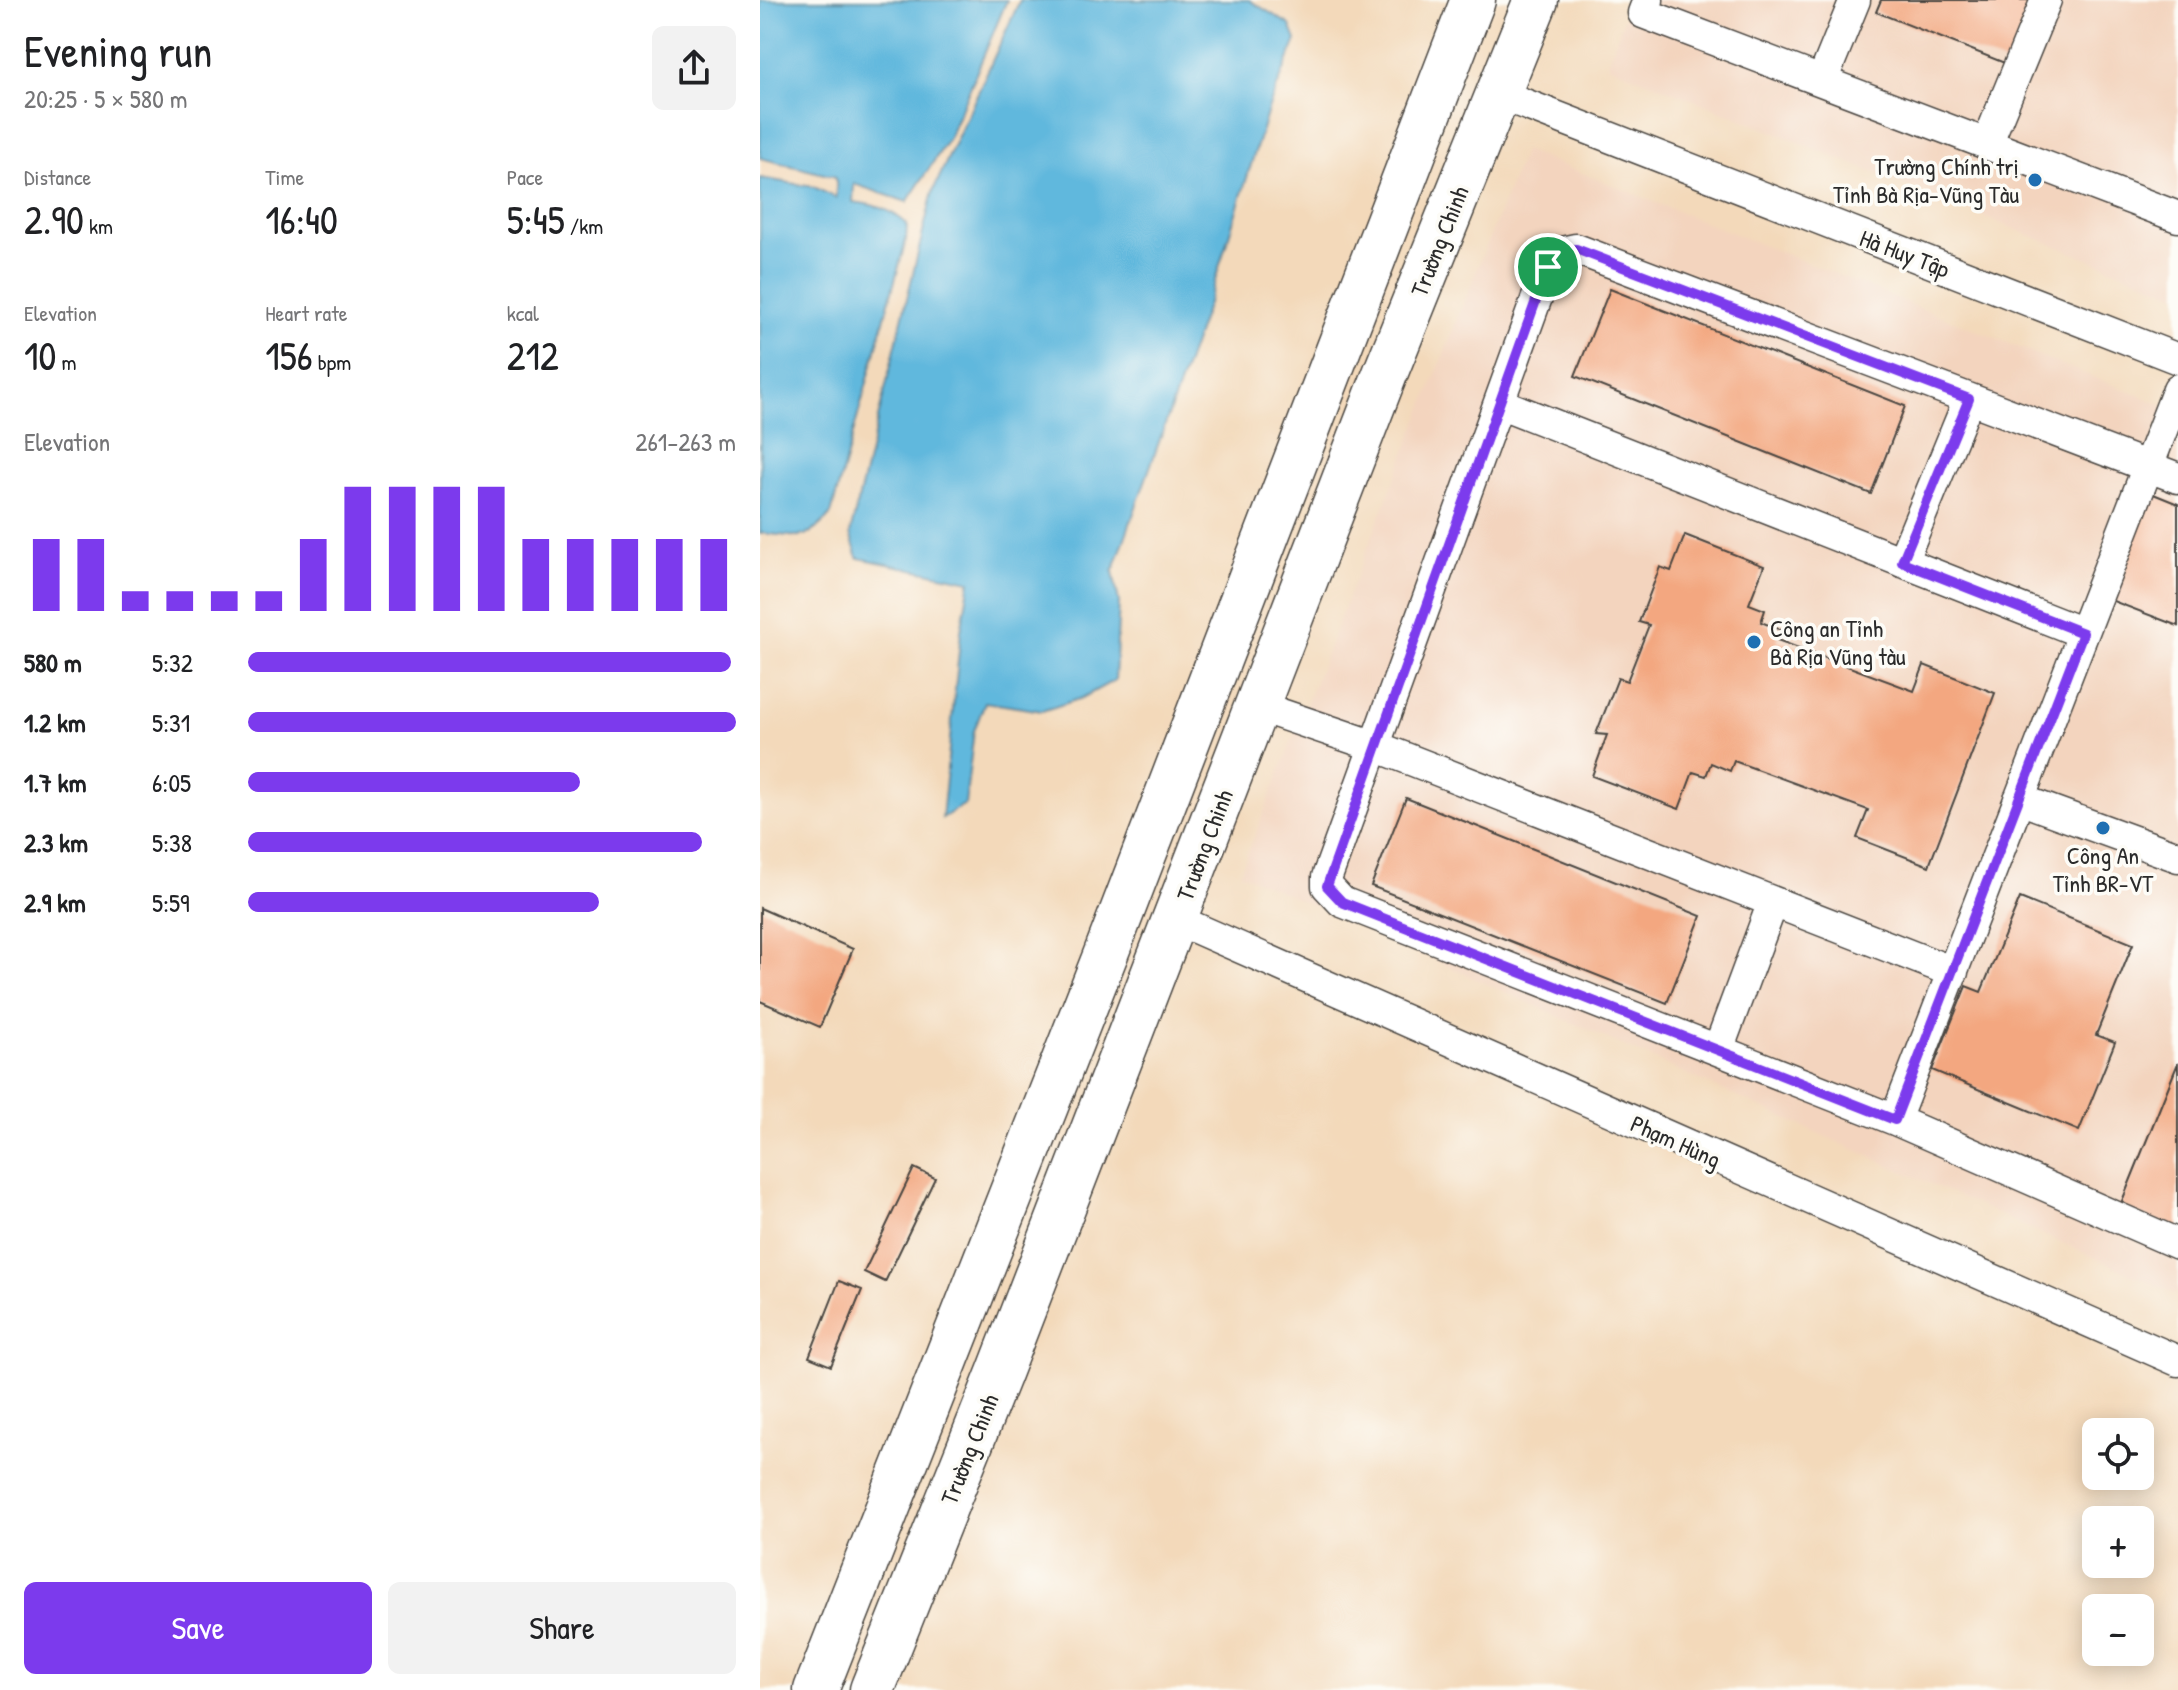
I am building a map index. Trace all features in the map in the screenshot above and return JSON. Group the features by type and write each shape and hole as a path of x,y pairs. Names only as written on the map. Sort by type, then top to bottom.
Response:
{"highway":[{"path":"816,1690 1127,897 1473,0"},
{"name":"Trường Chinh","path":"872,1690 1536,0"},
{"path":"1127,897 1175,919"}],"street":[{"path":"1648,0 1643,13 2178,217"},
{"path":"1822,81 1855,0"},
{"path":"1987,144 2046,0"},
{"name":"Hà Huy Tập","path":"1499,94 2178,359"},
{"path":"2178,478 1576,249 1562,252 1548,267 1327,877 1330,893 1342,902 1895,1120 2178,1244"},
{"path":"1895,1120 2178,389"},
{"path":"1902,562 1969,399"},
{"path":"1499,403 2083,633"},
{"path":"1257,706 1375,746 1953,972"},
{"path":"2019,799 2175,847"},
{"path":"1718,1050 1773,902"},
{"name":"Phạm Hùng","path":"1175,919 2178,1361"}],"shaded area":[{"name":"Trường Chính trị Tỉnh Bà Rịa-Vũng Tàu","path":"1631,0 2178,0 2178,295 1607,65"},
{"name":"Công an Tỉnh Bà Rịa Vũng tàu","path":"1524,150 2178,411 2178,1295 1240,873"}],"water":[{"path":"760,0 1007,0 949,138 907,202 854,184 853,202 869,204 894,214 907,224 906,240 831,514 815,530 800,536 760,533 760,178 814,187 836,198 836,177 760,158"},
{"path":"1020,0 1249,0 1290,25 1296,40 1269,107 1207,306 1113,572 1119,602 1115,680 1082,698 1042,711 985,702 974,731 965,804 942,818 961,631 970,581 858,558 850,534 933,191"}],"building":[{"path":"1881,0 2032,0 2007,64 1876,12"},
{"path":"1610,289 1905,406 1871,494 1575,376"},
{"path":"2146,491 2178,504 2178,626 2105,598"},
{"path":"1685,535 1764,566 1749,604 1765,610 1761,622 1781,630 1777,640 1914,691 1924,665 1995,693 1929,866 1857,838 1868,810 1734,761 1730,771 1711,763 1706,776 1693,772 1679,809 1592,776 1607,735 1596,734 1618,678 1627,681 1649,625 1639,622 1660,567 1671,571"},
{"path":"1406,798 1701,916 1667,1003 1371,886"},
{"path":"2020,898 2133,944 2096,1035 2115,1042 2079,1131 1932,1070 1966,986 1981,992"},
{"path":"760,908 853,949 820,1027 760,1001"},
{"path":"2178,1063 2178,1230 2120,1206"},
{"path":"914,1168 935,1178 885,1282 864,1272"},
{"path":"839,1281 862,1290 831,1366 809,1357"}],"place":[{"name":"Trường Chính trị Tỉnh Bà Rịa-Vũng Tàu","path":"2035,180"},
{"name":"Công an Tỉnh Bà Rịa Vũng tàu","path":"1754,642"},
{"name":"Công An Tỉnh BR-VT","path":"2103,828"}],"route":[{"path":"1576,249 1969,399 1902,562 2083,633 1895,1120 1342,902 1330,893 1327,886 1327,877 1548,267 1562,252 1576,249"}]}
